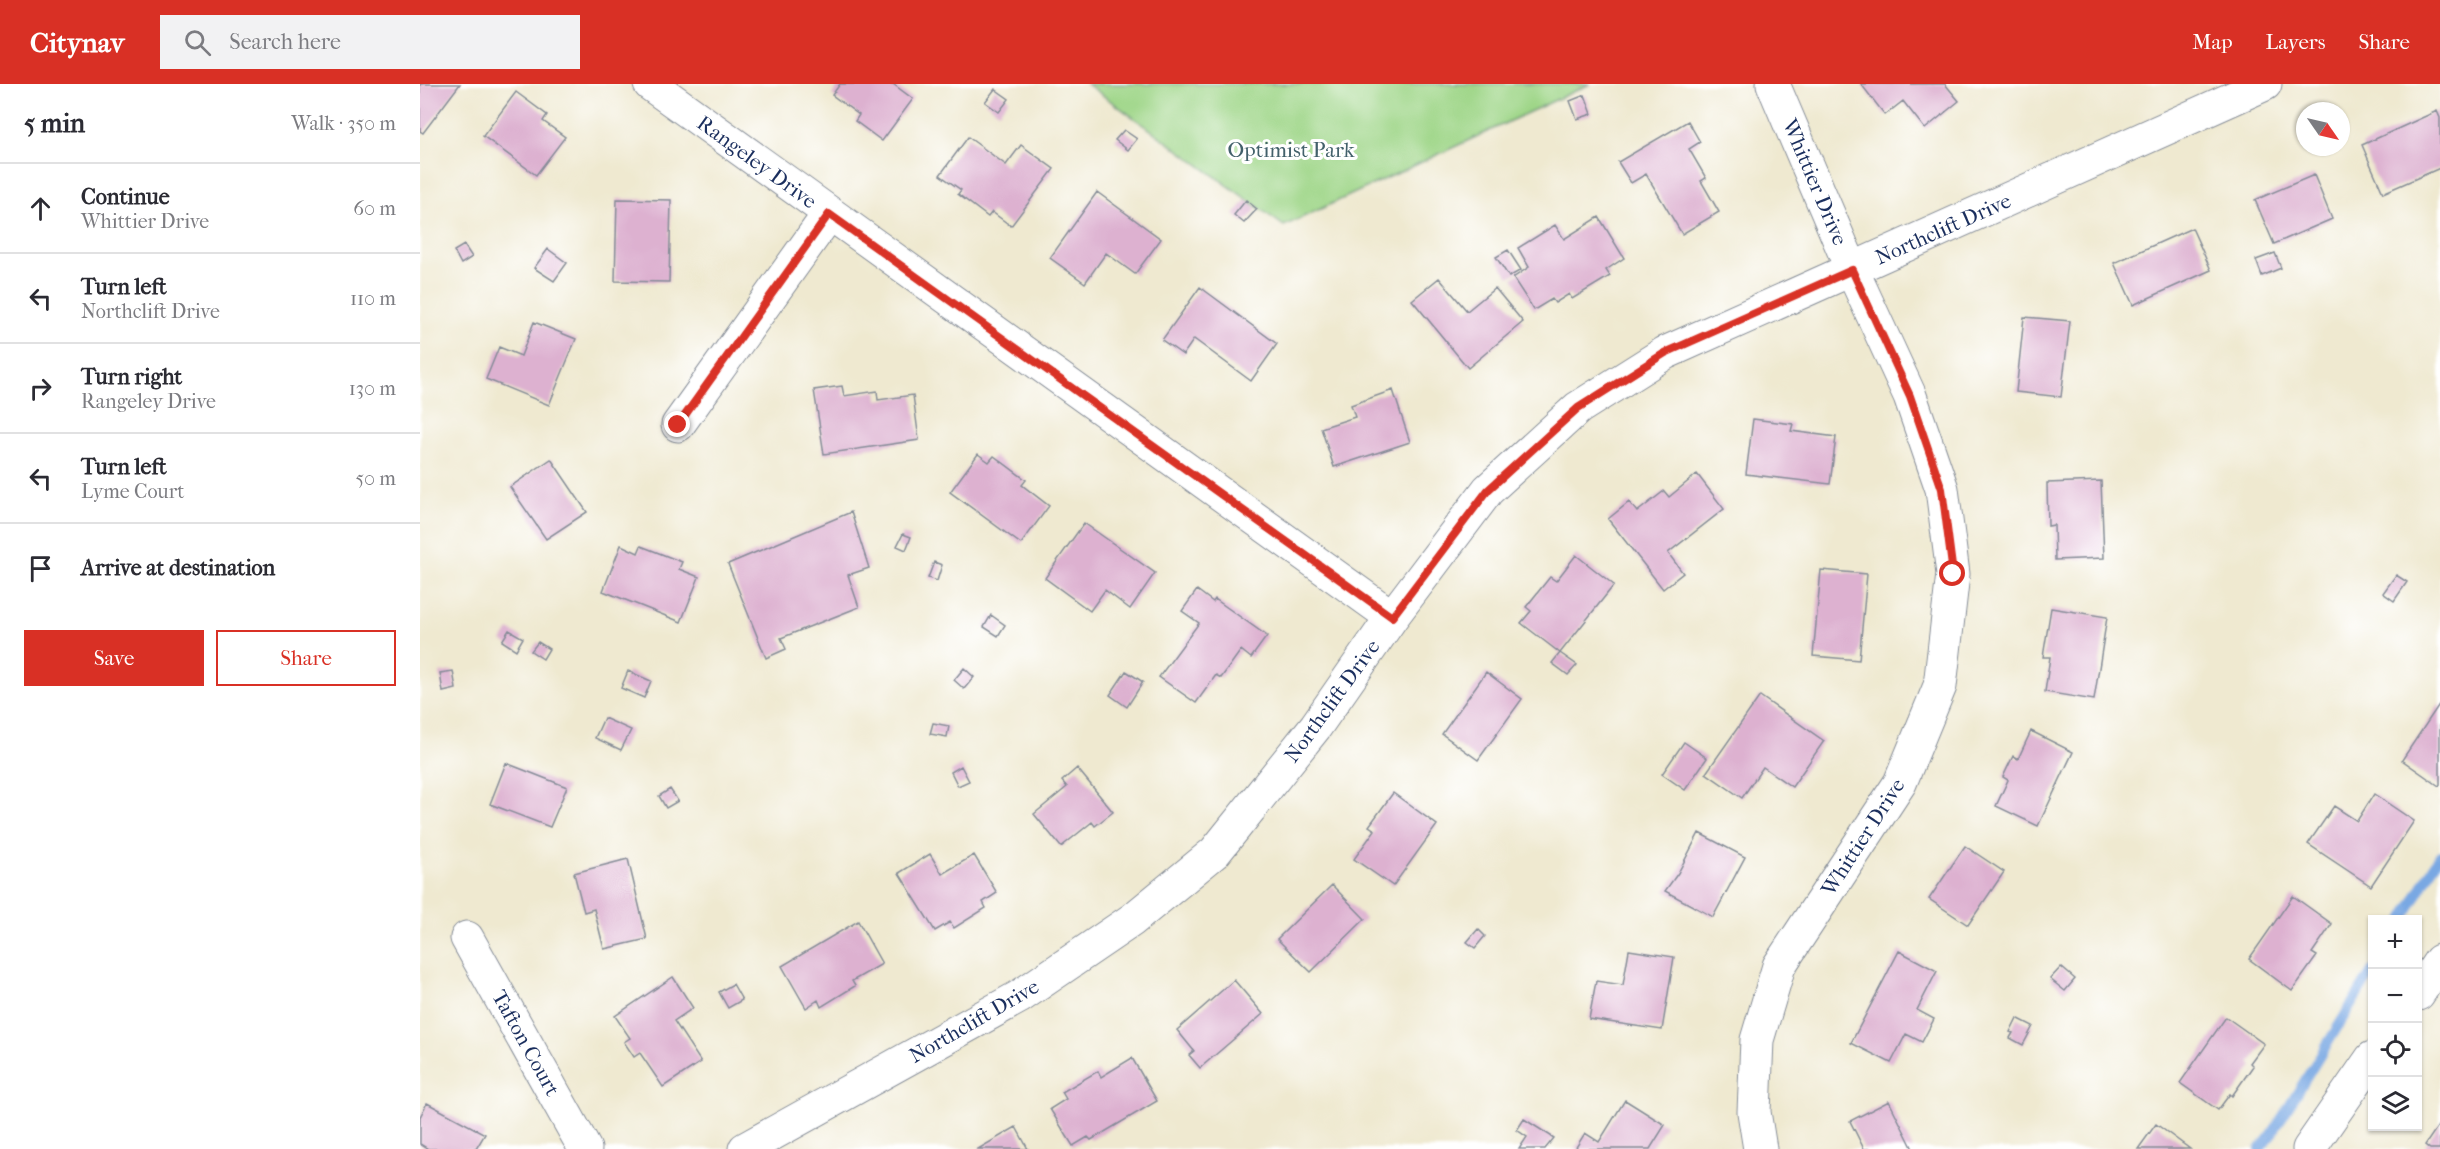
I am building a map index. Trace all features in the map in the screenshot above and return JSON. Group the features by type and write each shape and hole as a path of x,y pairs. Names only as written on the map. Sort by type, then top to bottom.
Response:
{"street":[{"name":"Rangeley Drive","path":"650,84 1392,617"},
{"name":"Whittier Drive","path":"1760,1149 1754,1112 1757,1040 1779,966 1900,783 1940,686 1953,574 1942,489 1910,396 1852,270 1773,84"},
{"name":"Northclift Drive","path":"745,1149 1020,997 1132,920 1215,852 1317,726 1392,617 1488,490 1578,408 1665,353 2265,84"},
{"path":"678,425 829,214"},
{"name":"Tafton Court","path":"467,938 585,1149"},
{"path":"2422,988 2440,962"},
{"path":"2309,1149 2368,1065"}],"green space":[{"name":"Optimist Park","path":"1087,84 1590,84 1284,226"}],"building":[{"path":"420,84 460,84 423,133 420,131"},
{"path":"840,84 893,84 913,99 882,141 855,121 859,115 832,95"},
{"path":"1861,84 1945,84 1959,101 1925,129 1903,101 1885,115"},
{"path":"995,89 1009,99 999,112 985,102"},
{"path":"516,92 547,115 543,121 565,137 536,175 483,136"},
{"path":"1585,95 1592,114 1577,119 1570,101"},
{"path":"2437,111 2440,118 2440,168 2383,193 2362,145"},
{"path":"1688,121 1700,142 1689,149 1706,178 1701,181 1719,212 1682,234 1646,174 1631,183 1618,162"},
{"path":"1124,130 1137,139 1128,150 1115,140"},
{"path":"968,137 1006,165 1021,145 1054,169 1011,226 992,212 988,217 958,194 961,190 940,175"},
{"path":"2314,175 2332,219 2274,244 2255,200"},
{"path":"1097,192 1161,239 1135,274 1106,253 1085,283 1050,258"},
{"path":"617,199 671,200 669,282 615,281"},
{"path":"1246,200 1257,209 1244,223 1234,215"},
{"path":"1599,217 1624,258 1606,270 1610,276 1572,299 1569,294 1555,303 1552,299 1534,310 1513,278 1529,267 1518,248 1555,225 1564,239"},
{"path":"2192,228 2211,270 2133,305 2114,263"},
{"path":"464,245 472,257 461,264 454,251"},
{"path":"548,249 567,263 554,281 534,268"},
{"path":"1508,250 1521,270 1509,277 1496,257"},
{"path":"2275,253 2281,268 2262,276 2256,260"},
{"path":"1439,278 1467,311 1495,288 1523,322 1468,368 1412,300"},
{"path":"1200,287 1277,344 1251,381 1194,339 1183,355 1162,340"},
{"path":"2024,317 2070,321 2061,397 2016,392"},
{"path":"534,322 576,339 549,405 486,379 499,347 521,356"},
{"path":"842,386 844,396 877,391 878,400 913,395 919,440 824,454 814,390"},
{"path":"1393,390 1410,442 1334,467 1321,428 1355,417 1351,405"},
{"path":"1753,419 1793,424 1791,431 1836,437 1830,484 1746,474"},
{"path":"978,454 989,462 994,456 1026,480 1022,485 1049,506 1021,544 950,492"},
{"path":"551,459 587,512 546,539 510,487"},
{"path":"1697,474 1724,509 1668,553 1683,573 1663,589 1608,519 1629,502 1637,512 1664,491 1669,497"},
{"path":"2101,481 2104,558 2055,560 2054,525 2048,526 2047,483"},
{"path":"851,512 869,568 848,575 859,607 781,638 786,649 766,658 728,564"},
{"path":"1084,523 1155,573 1130,609 1105,590 1090,611 1045,578"},
{"path":"903,534 911,537 906,550 897,546"},
{"path":"621,545 638,553 641,546 682,562 679,569 699,577 681,622 603,591"},
{"path":"1576,555 1614,585 1560,653 1521,623 1531,611 1526,607 1550,577 1556,581"},
{"path":"934,562 942,565 937,581 928,578"},
{"path":"1821,570 1867,574 1859,660 1813,656"},
{"path":"2396,575 2407,582 2394,601 2383,593"},
{"path":"1197,590 1213,602 1215,599 1267,636 1251,658 1241,650 1221,678 1216,675 1196,703 1159,677 1199,623 1182,611"},
{"path":"2051,608 2107,617 2094,700 2045,692 2050,657 2043,657"},
{"path":"991,615 1005,625 998,636 984,627"},
{"path":"509,630 523,638 516,650 502,641"},
{"path":"538,642 549,649 543,659 531,651"},
{"path":"1560,653 1577,665 1568,675 1552,663"},
{"path":"964,668 974,677 964,689 954,680"},
{"path":"453,671 456,689 443,692 440,673"},
{"path":"628,671 651,681 644,698 621,688"},
{"path":"1126,671 1143,682 1127,707 1110,695"},
{"path":"1486,672 1522,699 1478,760 1442,734"},
{"path":"1760,696 1824,741 1792,787 1763,767 1742,798 1706,773"},
{"path":"2440,703 2440,784 2439,786 2402,760"},
{"path":"604,718 631,730 621,750 595,738"},
{"path":"933,723 949,726 947,737 930,734"},
{"path":"2031,731 2073,752 2038,826 1996,806 2008,780 2003,777 2013,756 2018,759"},
{"path":"1684,742 1707,758 1685,790 1662,774"},
{"path":"506,763 567,787 550,827 490,804"},
{"path":"961,766 969,781 958,786 951,772"},
{"path":"1077,768 1113,812 1095,826 1092,822 1061,847 1034,814 1067,787 1062,781"},
{"path":"670,789 678,801 666,808 659,796"},
{"path":"1393,793 1437,825 1393,886 1354,859 1375,830 1369,826"},
{"path":"2374,794 2414,821 2371,886 2308,844 2334,806 2357,821"},
{"path":"1699,833 1745,857 1713,917 1665,891 1678,873"},
{"path":"1965,846 2004,872 1968,925 1929,899"},
{"path":"930,854 942,874 974,855 997,893 983,902 986,908 954,928 950,922 935,931 899,873"},
{"path":"628,859 647,939 604,949 594,909 584,912 574,873"},
{"path":"1332,885 1365,919 1311,972 1277,939"},
{"path":"2293,896 2332,924 2312,953 2317,956 2292,991 2249,959"},
{"path":"858,921 882,964 852,981 855,986 821,1007 818,1000 806,1008 782,966"},
{"path":"1478,929 1485,936 1475,948 1467,942"},
{"path":"1629,950 1674,957 1662,1030 1589,1019 1596,981 1623,985"},
{"path":"1899,951 1937,971 1917,1010 1934,1019 1922,1042 1906,1034 1891,1063 1851,1043"},
{"path":"2061,967 2075,979 2065,991 2050,979"},
{"path":"673,977 693,1008 674,1021 701,1062 663,1087 640,1053 634,1057 624,1042 630,1038 615,1016"},
{"path":"1234,980 1263,1014 1200,1068 1189,1055 1194,1051 1177,1030"},
{"path":"733,984 742,1000 728,1008 719,992"},
{"path":"2226,1017 2264,1044 2250,1063 2253,1066 2232,1096 2230,1094 2218,1110 2180,1083"},
{"path":"2017,1018 2033,1026 2023,1045 2010,1038 2013,1033 2010,1032"},
{"path":"1132,1058 1157,1101 1091,1140 1088,1137 1073,1146 1050,1109 1066,1099 1062,1092 1098,1071 1101,1077"},
{"path":"1625,1100 1665,1125 1650,1149 1575,1149 1585,1133 1599,1142"},
{"path":"1889,1101 1913,1149 1864,1149 1850,1121"},
{"path":"427,1103 485,1134 476,1149 428,1149 420,1144 420,1117"},
{"path":"1524,1119 1554,1138 1545,1149 1519,1149 1527,1137 1517,1130"},
{"path":"2440,1123 2440,1149 2430,1149 2425,1145"},
{"path":"2156,1124 2190,1149 2138,1149"},
{"path":"1016,1127 1028,1149 978,1149"}],"waterway":[{"path":"2406,915 2440,855"},
{"path":"2260,1149 2272,1134 2368,978"}],"route":[{"path":"678,425 829,214 1392,617 1488,490 1578,408 1665,353 1852,270 1910,396 1942,489 1953,574"}]}
